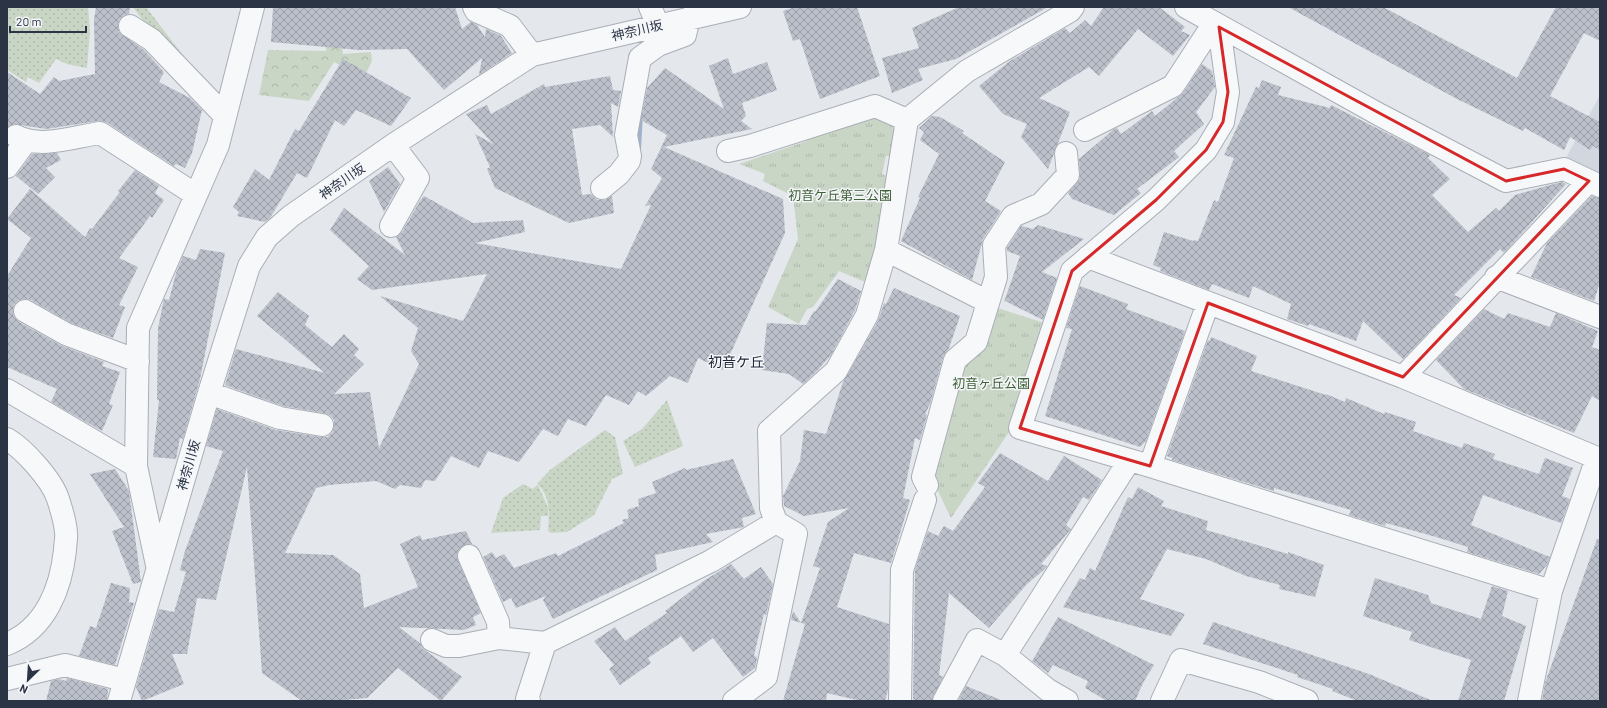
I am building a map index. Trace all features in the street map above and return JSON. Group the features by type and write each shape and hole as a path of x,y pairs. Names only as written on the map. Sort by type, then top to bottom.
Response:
{"street":[{"path":"158,566 136,466 138,328 218,145 253,7"},
{"path":"474,7 476,11 510,26 532,55"},
{"name":"神奈川坂","path":"119,701 158,566 180,512 209,393 249,266 267,237 291,216 393,145 532,55 654,16 689,18 740,7"},
{"path":"734,701 766,677 796,534 776,522 771,508 761,432 836,371 867,315 886,250 907,120 967,71 1070,11 1073,7"},
{"path":"1186,7 1482,170 1506,181 1564,169 1594,183 1496,277 1403,378"},
{"path":"602,188 620,174 629,161 630,156 626,135 640,58 658,45 685,35 689,18"},
{"path":"1085,130 1173,86 1217,25"},
{"path":"1217,25 1228,92 1223,122 1206,150 1156,200 1072,270 1020,428 1150,466 1551,592"},
{"path":"130,26 152,40 225,116"},
{"path":"728,151 750,146 875,106 907,120"},
{"path":"7,167 21,138 39,143 100,133 196,195"},
{"path":"391,226 418,178 393,145"},
{"path":"900,701 902,570 926,492 923,477 955,360 976,342 996,278 994,246 1013,216 1041,204 1068,175 1066,153"},
{"path":"886,250 988,302"},
{"path":"1088,257 1598,453 1551,592 1529,701"},
{"path":"1496,277 1600,317"},
{"path":"1150,466 1208,304"},
{"path":"26,311 66,334 138,361"},
{"path":"7,390 136,466"},
{"path":"209,393 280,418 322,425"},
{"path":"7,439 37,466 58,497 66,532 63,566 54,598 35,626 7,644"},
{"path":"1005,655 1129,460"},
{"path":"432,640 446,646 499,638 545,644 711,561 776,522"},
{"path":"469,556 498,622 499,638"},
{"path":"944,701 977,640 1005,655 1048,690 1067,701"},
{"path":"529,701 527,699 545,644"},
{"path":"1162,701 1181,660 1259,682 1307,701"},
{"path":"7,679 65,665 124,680"}],"highlighted area":[{"path":"1219,27 1506,181 1564,169 1589,181 1403,377 1208,303 1150,466 1020,428 1072,271 1156,200 1206,150 1223,122 1228,92"}],"shaded area":[{"path":"1600,95 1600,173 1566,158"}],"green space":[{"path":"7,7 88,7 90,31 87,68 67,64 56,59 39,83 28,77 26,82 7,70"},
{"path":"133,7 146,7 185,58 216,93 153,34"},
{"path":"339,30 343,54 371,52 372,61 364,77 334,62 309,101 259,95 268,50 326,51 327,32"},
{"name":"初音ケ丘第三公園","path":"868,113 891,123 896,131 891,156 886,156 882,174 890,177 882,236 865,282 839,271 813,307 807,309 799,324 768,307 798,239 793,196 763,181 765,174 739,164 807,141 805,135"},
{"name":"初音ヶ丘公園","path":"994,307 1048,324 1009,432 951,518 933,481 960,364"},
{"path":"667,400 683,446 635,467 623,441 642,429"},
{"path":"605,430 615,437 623,474 612,479 594,515 567,532 551,533 548,531 549,512 547,500 542,489 537,484 550,470"},
{"path":"523,484 533,489 537,485 548,508 548,516 541,516 540,530 491,533 503,498"}],"building":[{"path":"96,7 130,7 129,14 124,15 119,20 119,32 144,50 164,72 159,82 190,98 202,110 192,153 185,168 176,164 174,166 106,122 98,121 46,129 14,124 7,128 7,72 40,94 54,77 59,81 95,74 94,20"},
{"path":"273,7 455,7 462,29 471,22 477,25 485,37 486,29 501,36 512,53 479,75 482,58 444,90 407,49 359,50 271,42"},
{"path":"795,7 857,7 880,76 820,99 800,39 793,41 783,11"},
{"path":"959,7 1048,7 956,59 918,69 923,80 892,93 882,58 919,48 912,28"},
{"path":"1104,7 1159,7 1185,27 1181,31 1190,35 1173,56 1138,29 1099,76 1089,67 1039,98 1070,112 1048,169 1021,137 1027,124 1003,114 979,86 1010,61 1065,28 1070,33 1085,20 1091,26"},
{"path":"1288,7 1383,7 1517,78 1556,7 1600,7 1600,41 1584,33 1550,96 1600,122 1600,150 1593,146 1590,150 1570,137 1564,150 1525,128 1523,131 1457,99"},
{"path":"728,58 733,74 767,62 777,90 742,103 746,116 741,121 752,129 664,147 783,199 785,233 723,370 698,358 688,383 670,376 646,396 638,391 629,405 606,395 586,426 568,419 558,436 543,429 519,462 488,451 479,468 451,456 435,481 425,480 421,488 400,485 395,489 376,481 329,485 316,488 285,553 333,555 360,574 364,608 418,587 400,544 420,535 422,540 466,531 472,544 464,545 459,549 457,555 481,613 473,617 476,625 464,630 399,627 421,644 422,648 462,677 441,701 398,668 367,698 332,701 302,701 262,673 247,467 216,600 197,598 187,654 172,654 184,684 142,701 136,687 159,609 174,612 186,572 180,570 185,551 223,451 206,446 217,409 276,430 320,437 327,437 332,433 334,427 334,420 330,415 283,406 225,385 236,349 325,373 257,316 278,292 309,316 305,325 332,347 344,334 359,349 354,355 364,364 334,394 370,392 379,448 419,364 411,351 418,328 380,296 463,321 487,274 372,290 357,279 369,266 330,230 344,208 405,255 396,237 402,232 424,196 473,223 523,220 525,232 475,243 621,269 651,205 645,206 662,178 651,169 667,135 641,120 647,88 665,68 724,109 709,66"},
{"path":"343,59 411,98 391,126 356,110 344,126 335,120 307,178 297,173 270,218 265,222 237,216 239,212 233,207 255,169 269,180 295,129 299,131"},
{"path":"1202,64 1212,71 1215,87 1196,112 1204,124 1174,151 1179,157 1137,189 1141,193 1114,215 1072,199 1068,193 1080,179 1079,159 1114,129 1117,128 1121,134 1152,111 1155,116 1183,93"},
{"path":"610,76 613,90 621,91 618,107 611,103 613,137 600,125 572,129 582,195 591,194 597,200 604,200 612,196 614,213 569,223 495,188 487,169 490,167 475,134 493,144 466,114 487,105 491,114 544,84 545,87"},
{"path":"1262,80 1281,87 1278,95 1330,108 1331,105 1430,155 1428,158 1450,179 1432,195 1468,232 1496,208 1499,211 1515,195 1562,182 1566,184 1504,253 1500,249 1454,295 1461,298 1403,359 1363,321 1356,341 1309,324 1308,326 1287,319 1291,304 1253,286 1249,298 1212,284 1209,290 1160,271 1161,268 1153,265 1164,232 1193,241 1198,241 1214,200 1218,202 1234,158 1224,155 1256,87 1259,88"},
{"path":"932,116 940,117 964,131 962,133 1005,162 985,201 1001,211 983,239 972,280 901,241 920,198 918,197 939,154 920,140 924,132 919,128"},
{"path":"57,153 61,160 46,168 55,177 38,194 16,176 32,154"},
{"path":"388,167 400,184 384,212 369,181"},
{"path":"135,170 159,186 155,193 164,200 152,218 150,216 119,258 138,267 119,305 125,307 113,338 71,323 31,300 19,300 14,305 13,311 14,317 19,322 60,345 104,362 102,366 120,372 109,404 113,405 102,431 51,402 57,389 7,367 7,276 31,238 7,219 30,189 85,237 90,228 92,229 120,192 118,191"},
{"path":"1592,196 1600,198 1600,282 1594,301 1531,277 1547,243"},
{"path":"1038,225 1084,239 1042,272 1057,278 1043,320 1005,301 1004,302 1020,256 1007,251 1007,248 1021,226 1033,229"},
{"path":"200,249 225,253 200,379 183,439 180,438 176,459 153,457 159,400 157,400 158,328 164,299 169,300 176,273 183,256 196,260"},
{"path":"838,279 861,291 855,310 831,355 803,384 789,374 762,370 767,323 806,325 814,311 815,312"},
{"path":"1080,286 1128,304 1126,309 1185,331 1146,441 1140,447 1045,416 1072,329 1066,328"},
{"path":"894,288 960,316 949,348 943,357 930,404 925,414 927,415 920,440 915,438 903,498 910,500 891,563 854,553 837,607 889,624 888,690 885,701 861,701 827,693 826,701 783,701 805,624 801,623 820,568 813,566 828,522 849,508 804,516 784,506 783,496 800,461 804,430 826,434 843,382 878,321 884,303 886,304"},
{"path":"1484,309 1504,319 1508,313 1550,327 1556,313 1598,331 1592,347 1600,350 1600,401 1592,396 1574,433 1464,389 1436,360"},
{"path":"1211,337 1257,356 1251,371 1326,394 1345,402 1346,398 1384,414 1385,412 1416,422 1413,431 1462,448 1464,443 1495,454 1493,459 1539,474 1545,458 1573,468 1562,496 1570,499 1561,523 1483,495 1471,525 1550,557 1547,565 1539,574 1467,552 1468,547 1436,537 1386,523 1385,526 1349,515 1351,510 1274,488 1274,491 1172,460 1172,458 1167,456 1208,340 1210,341"},
{"path":"1000,453 1048,481 1064,456 1102,480 1089,500 1083,497 1066,525 1071,529 1041,564 1047,566 1045,569 1027,584 989,628 949,593 939,675 943,677 932,701 918,701 913,699 915,569 928,531 938,536 944,526 953,531 985,487 978,483"},
{"path":"733,459 756,514 742,518 744,527 706,534 713,542 655,555 657,570 553,619 543,600 546,596 516,608 511,598 503,602 483,557 492,552 496,558 504,554 514,568 556,553 558,556 624,523 622,520 629,518 627,510 639,506 638,499 656,493 652,482 685,468 686,470"},
{"path":"115,469 129,491 141,582 133,584 112,531 124,527 90,474"},
{"path":"1138,487 1164,501 1161,506 1208,521 1206,530 1288,554 1288,552 1324,565 1315,597 1279,589 1280,585 1246,576 1206,559 1167,549 1140,599 1185,614 1171,636 1063,607 1080,578 1085,580 1090,568 1095,571 1128,497 1132,499"},
{"path":"1597,539 1600,539 1600,701 1542,701 1545,683"},
{"path":"731,564 744,579 761,567 773,584 766,615 764,614 754,655 757,658 755,668 743,677 713,638 693,652 681,636 648,658 651,663 620,685 609,669 614,665 594,641 615,627 625,641 667,613 665,611 705,580"},
{"path":"1375,578 1428,595 1431,603 1481,619 1492,586 1508,591 1502,616 1526,626 1504,701 1458,701 1471,660 1409,640 1412,632 1363,616"},
{"path":"111,583 130,588 129,602 134,603 115,665 79,656 90,626 96,628"},
{"path":"793,611 801,623 791,620"},
{"path":"1058,617 1154,665 1144,681 1135,701 1107,701 1085,688 1088,681 1053,665 1048,673 1032,661"},
{"path":"1213,622 1369,674 1433,701 1358,701 1332,691 1333,689 1297,677 1298,675 1203,644"},
{"path":"67,678 108,689 107,701 46,701 51,681 59,679 66,681"},
{"path":"966,686 1001,700 1001,701 958,701"}],"waterway":[{"path":"637,149 639,114"}],"district":[{"name":"初音ケ丘","path":"736,362"}]}
